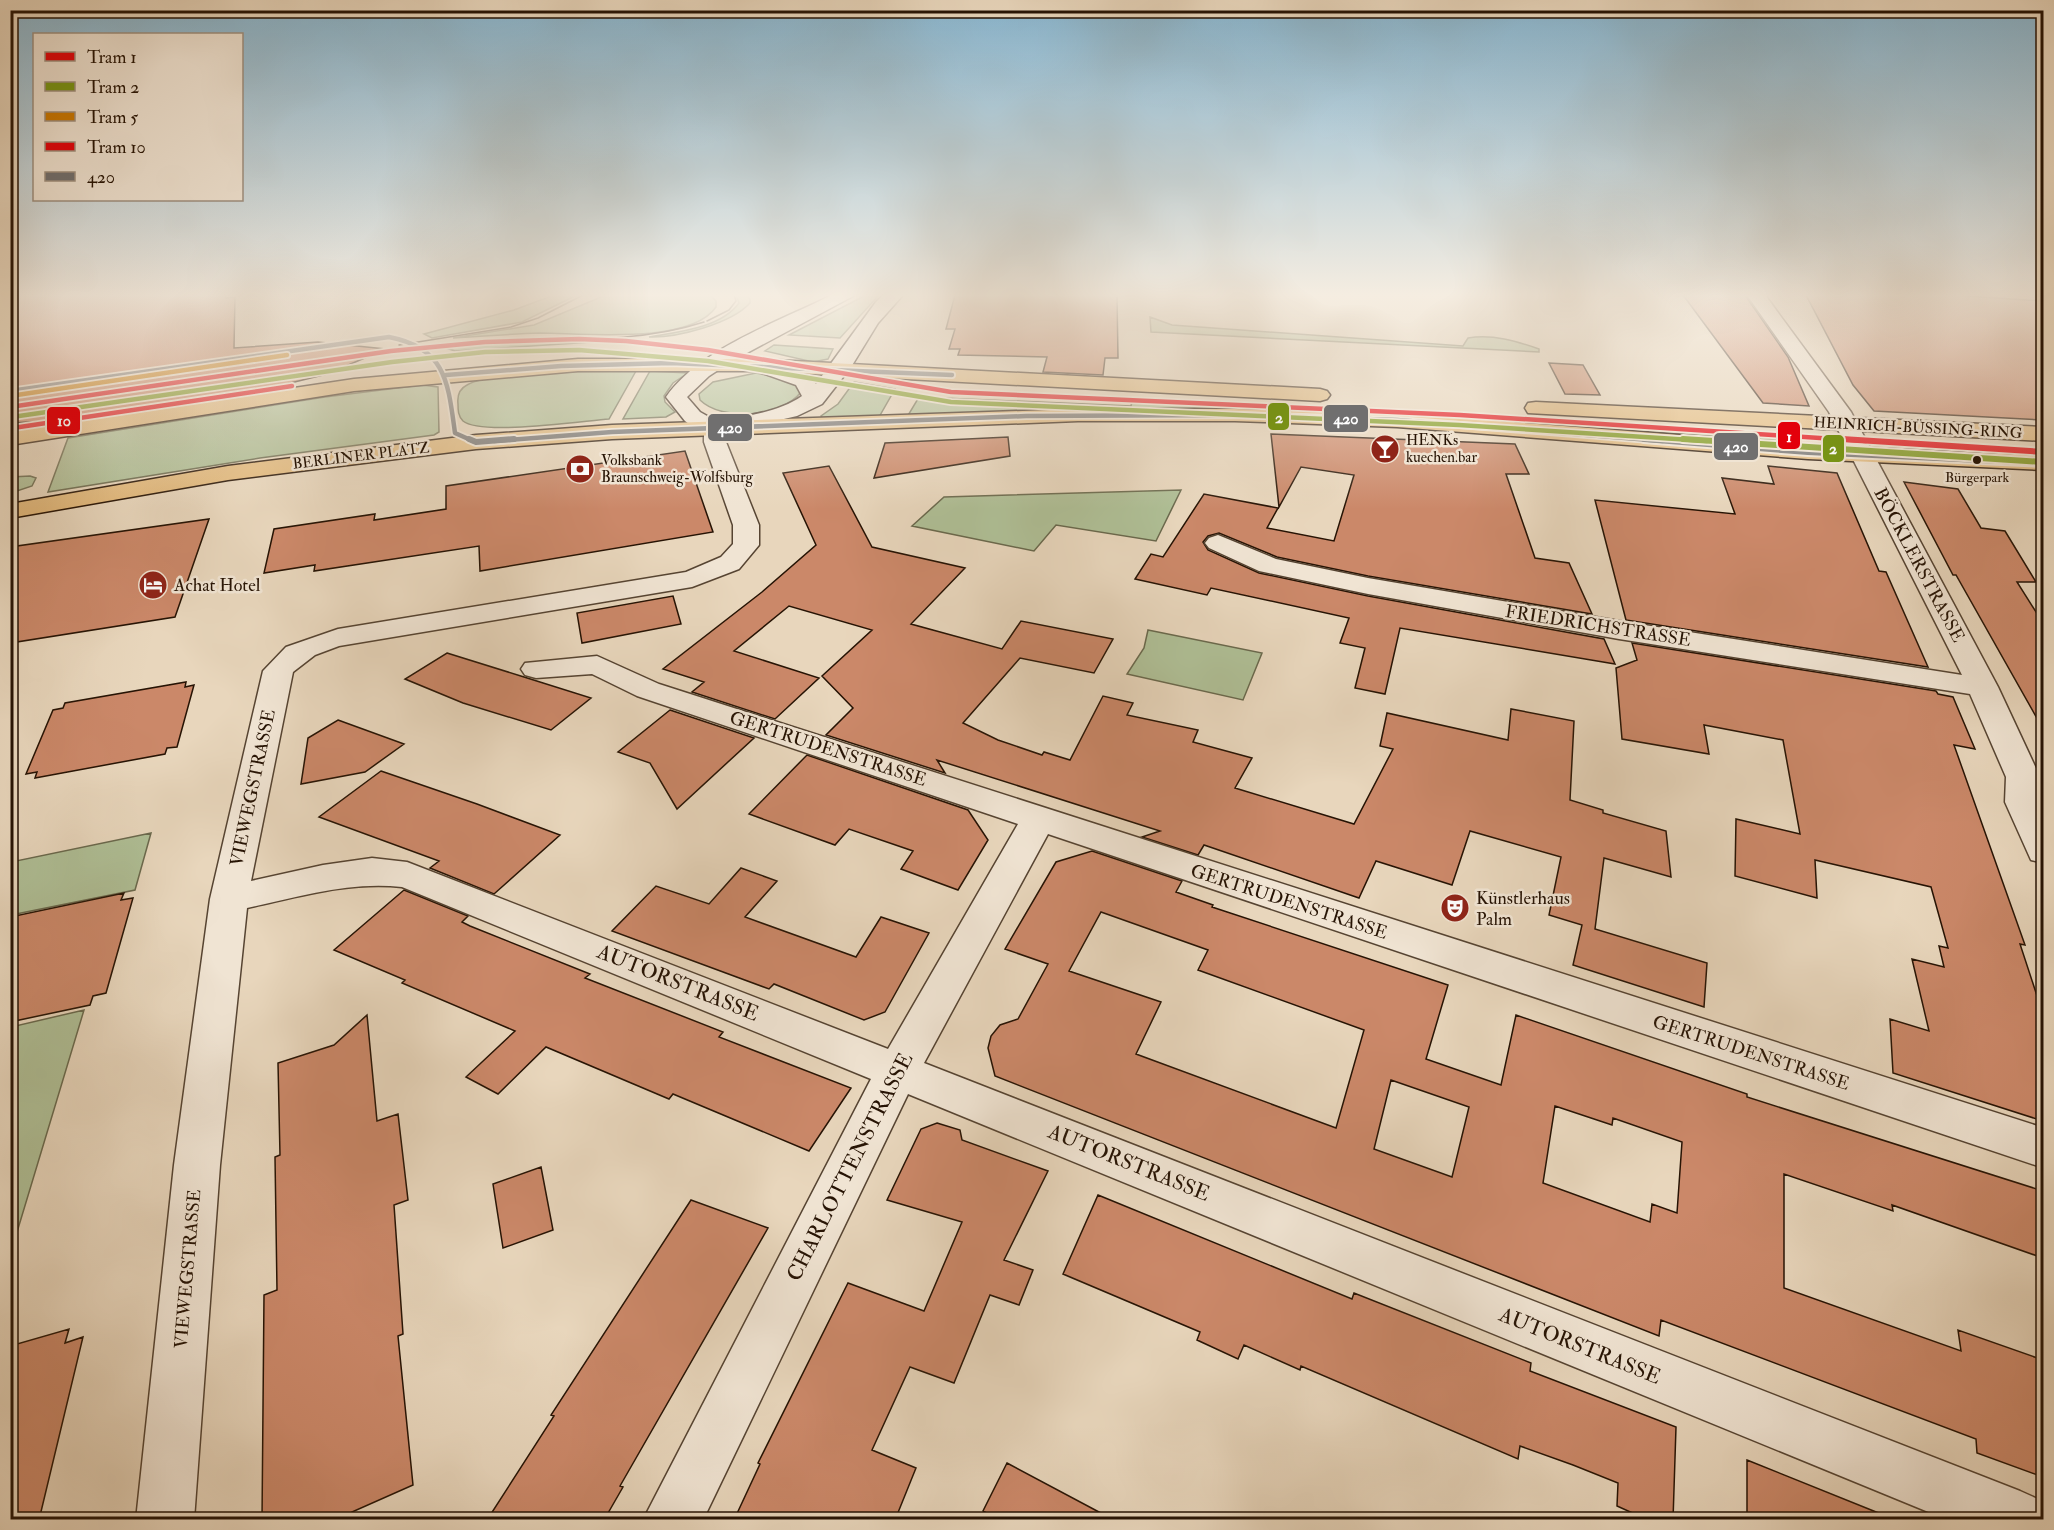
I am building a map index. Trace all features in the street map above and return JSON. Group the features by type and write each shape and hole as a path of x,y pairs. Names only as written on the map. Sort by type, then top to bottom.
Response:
{"main road":[{"path":"10,438 322,390 446,375 549,366"},
{"path":"786,366 1342,396"},
{"path":"1388,399 1412,400"},
{"name":"HEINRICH-BÜSSING-RING","path":"1516,406 2043,434"},
{"name":"HEINRICH-BÜSSING-RING","path":"715,428 1077,415 1312,416 1466,424 1862,455 2043,463"},
{"name":"BERLINER PLATZ","path":"10,511 208,476 390,451 579,434 715,428"}],"street":[{"path":"710,366 682,386 676,397 682,409 715,428 792,412 815,400 841,366"},
{"path":"762,366 804,381 815,400"},
{"name":"BÖCKLERSTRASSE","path":"1808,366 1847,424 1983,687 2023,777 2022,802 2043,852"},
{"name":"VIEWEGSTRASSE","path":"165,1520 197,1166 229,899 278,671 285,661 297,652 338,639 692,579 730,563 746,545 746,525 715,442 715,428"},
{"name":"FRIEDRICHSTRASSE","path":"1218,543 1268,565 1368,586 1619,630 1983,687"},
{"name":"GERTRUDENSTRASSE","path":"536,669 597,665 648,690 1038,820 2043,1148"},
{"name":"CHARLOTTENSTRASSE","path":"672,1520 898,1070 1038,820"},
{"name":"AUTORSTRASSE","path":"229,899 333,876 372,871 407,875 2020,1520"}],"green space":[{"path":"636,371 609,419 533,426 490,427 463,421 459,413 460,390 481,380 523,374"},
{"path":"650,371 688,373 673,383 664,396 665,402 675,412 666,417 623,419"},
{"path":"756,373 796,382 801,392 780,407 752,414 722,412 700,400 699,394 713,382"},
{"path":"854,382 895,389 879,417 822,418 821,416 838,404"},
{"path":"422,385 438,387 439,432 434,435 260,458 48,492 68,438 325,397"},
{"path":"919,397 1131,406 1132,401 1446,416 1791,439 1793,442 1443,418 907,417"},
{"path":"11,477 36,478 32,486 11,493"},
{"path":"1181,490 1156,541 1056,525 1034,551 912,526 944,497"},
{"path":"1148,630 1262,653 1243,700 1127,674 1144,648"},
{"path":"151,833 135,890 11,915 11,862"},
{"path":"84,1010 11,1252 11,1027"}],"building":[{"path":"10,366 345,366 327,374 258,391 69,420 10,423"},
{"path":"1044,366 1104,366 1103,375 1043,372"},
{"path":"1551,366 1584,366 1600,395 1565,394"},
{"path":"1736,366 1792,366 1809,406 1763,403"},
{"path":"1843,366 2043,366 2043,420 1874,411 1853,385"},
{"path":"1271,434 1515,444 1529,474 1506,474 1535,558 1569,563 1592,614 1368,576 1277,557 1219,533 1208,536 1203,542 1208,550 1259,573 1368,596 1604,639 1615,664 1400,628 1385,694 1355,688 1365,648 1340,643 1349,618 1211,588 1207,595 1135,579 1151,554 1163,557 1204,494 1278,508 1267,528 1334,541 1354,475 1301,467 1279,507"},
{"path":"1008,437 1010,456 874,478 885,443"},
{"path":"685,451 713,532 480,571 479,546 314,571 315,565 264,573 274,529 375,514 374,520 446,509 446,486"},
{"path":"829,466 872,547 965,568 911,624 1002,649 1021,621 1113,639 1094,673 1020,658 963,723 998,740 1042,755 1044,752 1070,760 1103,696 1133,703 1127,715 1198,730 1193,742 1252,758 1235,788 1354,824 1393,749 1380,746 1387,713 1508,740 1511,709 1574,721 1570,800 1603,810 1603,813 1666,831 1671,877 1604,858 1595,929 1707,963 1704,1007 1573,965 1582,925 1549,915 1561,857 1470,831 1452,885 1376,861 1359,898 1204,845 1198,855 1142,837 1160,831 937,760 945,773 826,735 853,708 822,676 872,630 789,606 734,651 819,678 775,719 692,692 704,682 663,669 762,592 816,545 783,473"},
{"path":"1768,466 1837,473 1879,571 1886,572 1928,667 1626,620 1595,500 1735,514 1722,478 1774,484"},
{"path":"1904,482 1958,489 1981,528 2005,531 2036,582 2017,582 2043,623 2043,729 1956,575 1953,575"},
{"name":"Achat Hotel","path":"209,519 175,617 10,643 10,547"},
{"path":"673,596 681,624 582,643 577,613"},
{"path":"1632,643 1936,691 1938,694 1953,697 1975,749 1954,745 2025,945 2020,944 2043,1014 2043,1121 1893,1073 1890,1019 1929,1031 1912,959 1944,967 1939,946 1948,948 1931,887 1815,860 1817,898 1735,876 1736,819 1800,834 1783,740 1704,725 1709,754 1622,739 1616,668 1637,660"},
{"path":"447,653 591,698 551,730 463,703 405,679"},
{"path":"186,682 185,687 194,685 177,747 167,748 165,754 35,778 37,772 26,774 53,710 63,708 65,703"},
{"path":"670,710 754,738 677,809 650,763 618,752"},
{"path":"338,720 404,744 365,772 301,784 308,738"},
{"path":"807,755 968,810 988,840 958,890 901,869 913,851 849,829 835,845 749,814"},
{"path":"381,771 560,835 494,894 430,868 439,861 319,817"},
{"path":"1092,851 1182,881 1176,892 1213,905 1212,907 1448,985 1426,1059 1501,1085 1516,1015 1747,1094 1747,1097 2043,1191 2043,1258 1892,1205 1893,1211 1784,1174 1784,1288 1961,1351 1958,1330 2043,1360 2043,1477 1977,1453 1976,1439 1661,1320 1659,1336 995,1076 988,1048 991,1036 1000,1025 1018,1019 1048,964 1005,949 1056,862","holes":["1101,912 1208,950 1198,970 1364,1030 1336,1128 1136,1054 1161,1002 1069,971","1391,1080 1469,1107 1452,1177 1374,1149","1555,1106 1612,1125 1613,1118 1682,1142 1677,1213 1652,1204 1650,1222 1543,1183"]},
{"path":"741,868 777,881 745,917 856,957 881,917 929,933 885,1012 864,1020 774,984 769,989 612,931 656,886 709,904"},
{"path":"404,890 468,916 462,922 470,926 590,974 585,978 723,1032 719,1037 851,1088 809,1151 673,1094 669,1099 546,1047 498,1094 466,1077 515,1031 402,983 405,980 334,950"},
{"path":"124,893 121,900 133,898 106,993 93,996 90,1005 10,1022 10,917"},
{"path":"367,1015 377,1121 398,1114 408,1200 394,1205 403,1334 398,1336 413,1485 334,1520 262,1520 264,1295 277,1290 275,1157 280,1155 278,1063 334,1045"},
{"path":"937,1123 960,1130 962,1140 1048,1171 1004,1260 1033,1270 1019,1305 990,1295 954,1383 910,1367 872,1450 916,1468 895,1520 734,1520 760,1464 758,1463 848,1283 924,1311 962,1222 887,1200 921,1129"},
{"path":"541,1167 553,1230 503,1248 493,1184"},
{"path":"1098,1195 1352,1299 1354,1293 1531,1363 1530,1371 1676,1427 1673,1520 1648,1520 1617,1506 1618,1483 1520,1446 1518,1459 1301,1366 1300,1370 1244,1345 1238,1359 1197,1340 1200,1332 1063,1274"},
{"path":"691,1200 768,1228 620,1486 623,1487 604,1520 487,1520 554,1416 551,1415"},
{"path":"69,1329 65,1343 83,1337 39,1520 10,1520 10,1346"},
{"path":"1747,1460 1891,1518 1890,1520 1747,1520"},
{"path":"1007,1463 1114,1520 999,1520 983,1511"}],"tram line":[{"name":"5","path":"10,396 210,366"},
{"name":"1","path":"10,407 285,366"},
{"name":"2","path":"12,417 358,366"},
{"name":"2","path":"739,366 910,397 951,402 1459,425 2043,462"},
{"name":"1","path":"798,366 951,392 1460,415 2044,452"},
{"name":"10","path":"13,428 292,386"}],"transit line":[{"name":"420","path":"10,391 183,366"},
{"name":"420","path":"440,366 447,384 455,433 476,442 612,432 1026,416 1235,415 1397,420 1808,452 2044,463"},
{"name":"420","path":"446,375 556,366"},
{"name":"420","path":"751,366 952,375"}],"place":[{"name":"HENKs kuechen.bar","path":"1385,449"},
{"name":"Bürgerpark","path":"1977,460"},
{"name":"Volksbank Braunschweig-Wolfsburg","path":"580,469"},
{"name":"Achat Hotel","path":"153,585"},
{"name":"Künstlerhaus Palm","path":"1455,908"}]}
